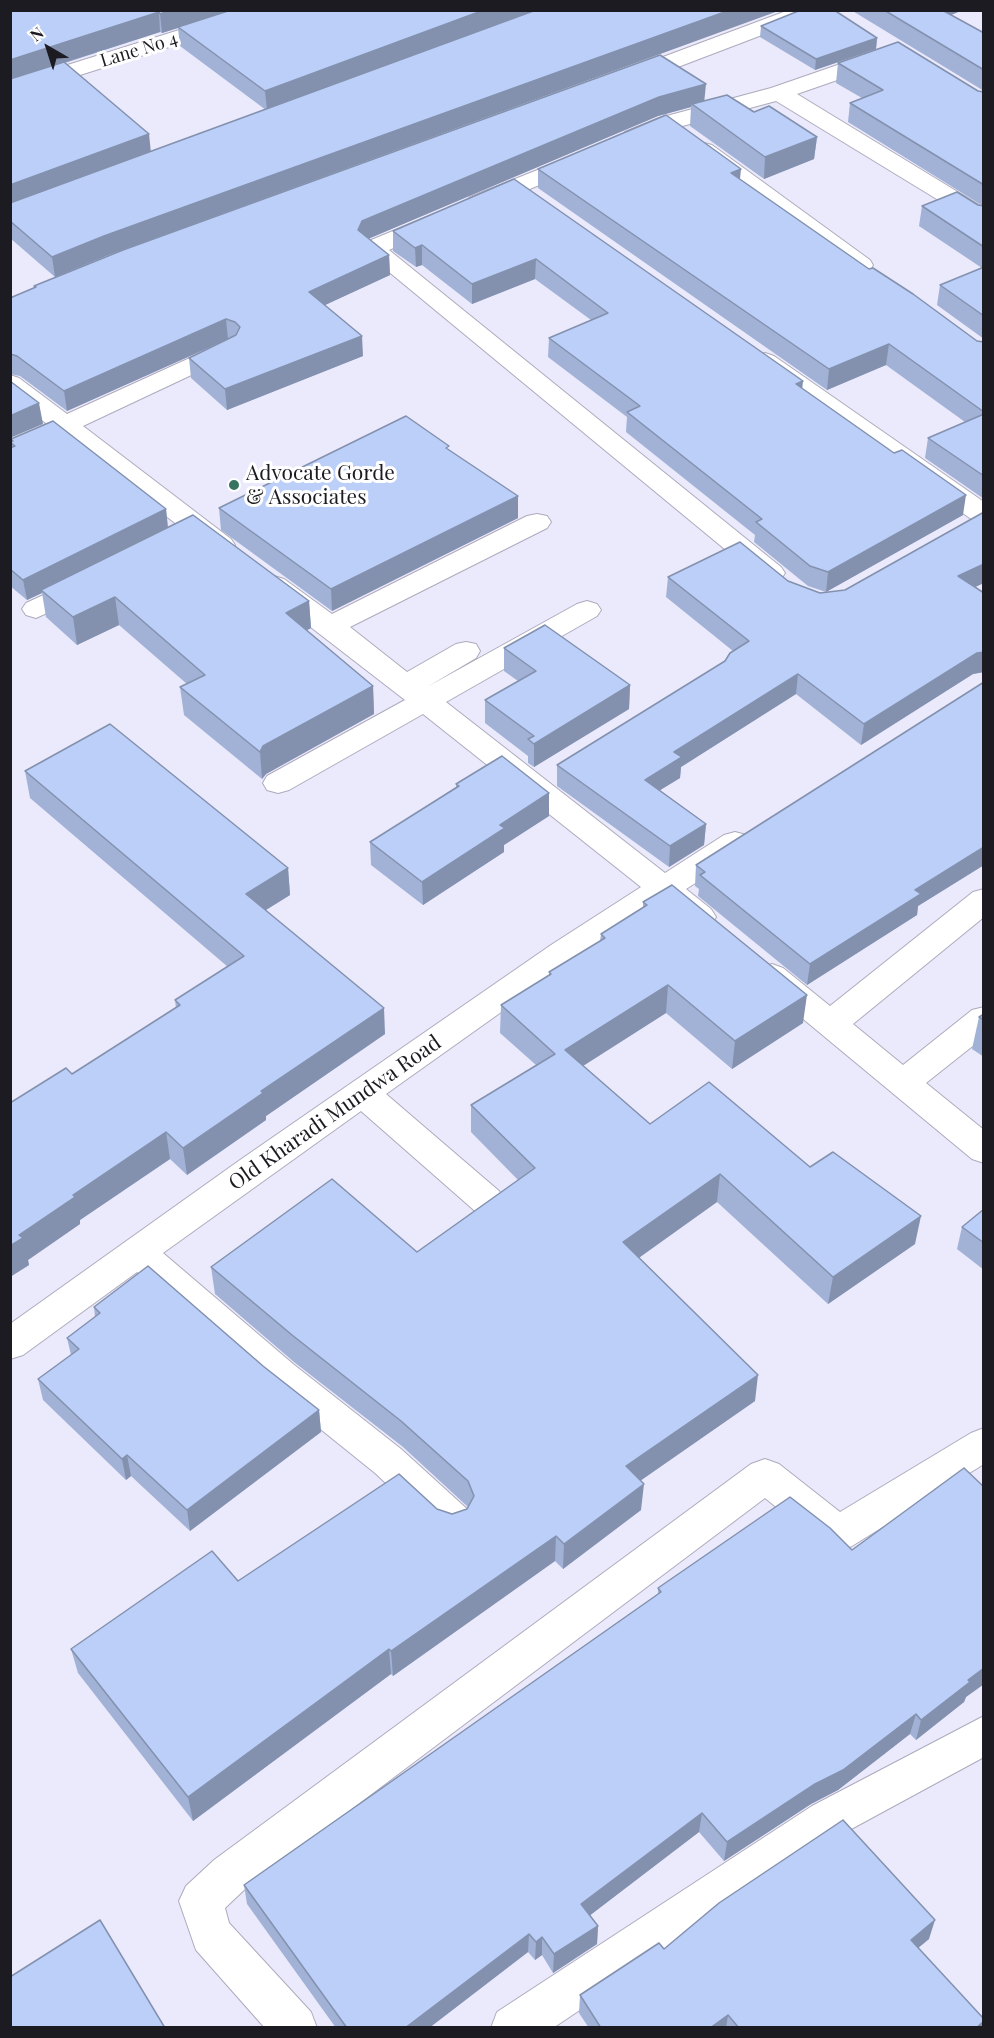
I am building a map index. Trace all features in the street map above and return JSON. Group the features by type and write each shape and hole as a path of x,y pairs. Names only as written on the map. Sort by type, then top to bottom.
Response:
{"street":[{"name":"Lane No 4","path":"10,90 267,10"},
{"path":"610,84 810,10"},
{"path":"788,586 372,248 525,193 609,148 667,123 779,93 898,51 878,40"},
{"path":"779,93 984,218"},
{"path":"667,123 878,277"},
{"path":"10,451 227,349"},
{"path":"750,351 977,520"},
{"path":"10,383 416,693 542,778 664,888 720,933"},
{"path":"330,626 537,522"},
{"path":"36,609 108,574"},
{"path":"416,693 587,610"},
{"path":"278,783 416,693 466,651"},
{"name":"Old Kharadi Mundwa Road","path":"10,1344 562,953 754,830"},
{"path":"831,1023 984,900"},
{"path":"747,956 984,1150"},
{"path":"903,1083 984,1019"},
{"path":"362,1093 487,1201"},
{"path":"139,1252 280,1375 388,1461 453,1521"},
{"path":"296,2028 211,1935 201,1901 229,1875 765,1476 838,1534 984,1444"},
{"path":"513,2028 827,1821 984,1735"}],"building":[{"path":"171,10 10,60 10,11"},
{"path":"231,10 484,10 265,91 178,27"},
{"path":"536,10 730,10 104,236 52,257 10,221 10,203"},
{"path":"801,10 834,10 877,38 816,59 761,26"},
{"path":"884,10 942,10 984,33 984,70"},
{"path":"898,42 978,91 984,92 984,185 850,103 883,90 838,63"},
{"path":"660,55 706,84 659,97 362,221 358,230 389,255 309,292 362,336 225,389 189,358 236,335 240,327 235,322 226,319 64,391 17,356 10,354 10,298 36,287 34,286 123,250"},
{"path":"64,62 149,134 10,185 10,79"},
{"path":"727,95 754,112 769,106 817,137 765,157 692,104"},
{"path":"666,115 741,169 731,173 869,269 873,268 977,341 984,342 984,412 889,344 829,369 538,169"},
{"path":"514,179 803,381 796,384 894,453 902,450 966,495 828,572 810,566 756,522 762,519 627,412 640,406 549,338 608,313 536,259 472,284 422,245 415,248 393,231"},
{"path":"957,192 978,205 984,206 984,247 922,206"},
{"path":"984,267 984,316 940,285"},
{"path":"10,381 39,403 10,416"},
{"path":"984,414 984,476 928,438"},
{"path":"406,416 449,446 446,448 518,496 331,589 219,508"},
{"path":"53,421 166,509 23,580 10,569 10,448 15,446 10,442 13,441 11,439"},
{"path":"984,512 984,564 958,576 984,593 984,652 977,653 864,724 798,674 674,752 682,757 645,780 706,824 670,846 557,765 725,661 730,653 749,641 668,577 740,542 788,581 820,593 845,590"},
{"path":"193,515 309,601 286,613 373,686 263,746 260,752 180,687 205,675 115,597 73,617 41,590"},
{"path":"545,625 630,685 534,744 528,739 534,736 485,700 536,671 504,648"},
{"path":"984,682 984,847 915,890 921,894 810,964 700,875 705,872 696,865"},
{"path":"110,724 288,868 246,894 384,1008 261,1091 263,1093 183,1148 166,1132 73,1195 75,1197 19,1235 23,1238 10,1246 10,1103 66,1068 72,1074 180,1005 175,1000 244,956 25,771"},
{"path":"502,756 549,793 500,825 505,828 422,882 370,842 459,786 456,784"},
{"path":"672,885 807,995 735,1041 668,985 565,1050 650,1124 709,1082 810,1167 833,1152 921,1216 833,1277 720,1174 623,1242 758,1375 626,1466 644,1484 564,1544 556,1536 391,1651 389,1649 188,1797 71,1649 212,1551 238,1581 399,1474 437,1509 452,1514 467,1509 474,1496 468,1481 401,1421 292,1335 211,1267 332,1179 417,1252 535,1168 471,1105 555,1054 501,1005 605,938 601,934 647,905 643,902"},
{"path":"984,1209 984,1243 962,1227"},
{"path":"148,1266 263,1366 319,1410 187,1510 127,1455 122,1459 38,1379 79,1349 67,1338 100,1313 94,1307"},
{"path":"964,1468 984,1487 984,1668 968,1680 970,1682 921,1720 916,1714 843,1770 815,1784 727,1842 702,1813 581,1904 598,1926 554,1954 542,1937 536,1942 529,1934 405,2028 347,2028 244,1885 661,1592 658,1588 790,1497 830,1528 852,1550"},
{"path":"843,1820 935,1920 911,1940 984,2019 976,2028 739,2028 728,2015 710,2028 601,2028 580,1995 659,1943 664,1949 719,1903"},
{"path":"100,1920 165,2028 10,2028 10,1977"}],"place":[{"name":"Advocate Gorde & Associates","path":"234,485"}]}
